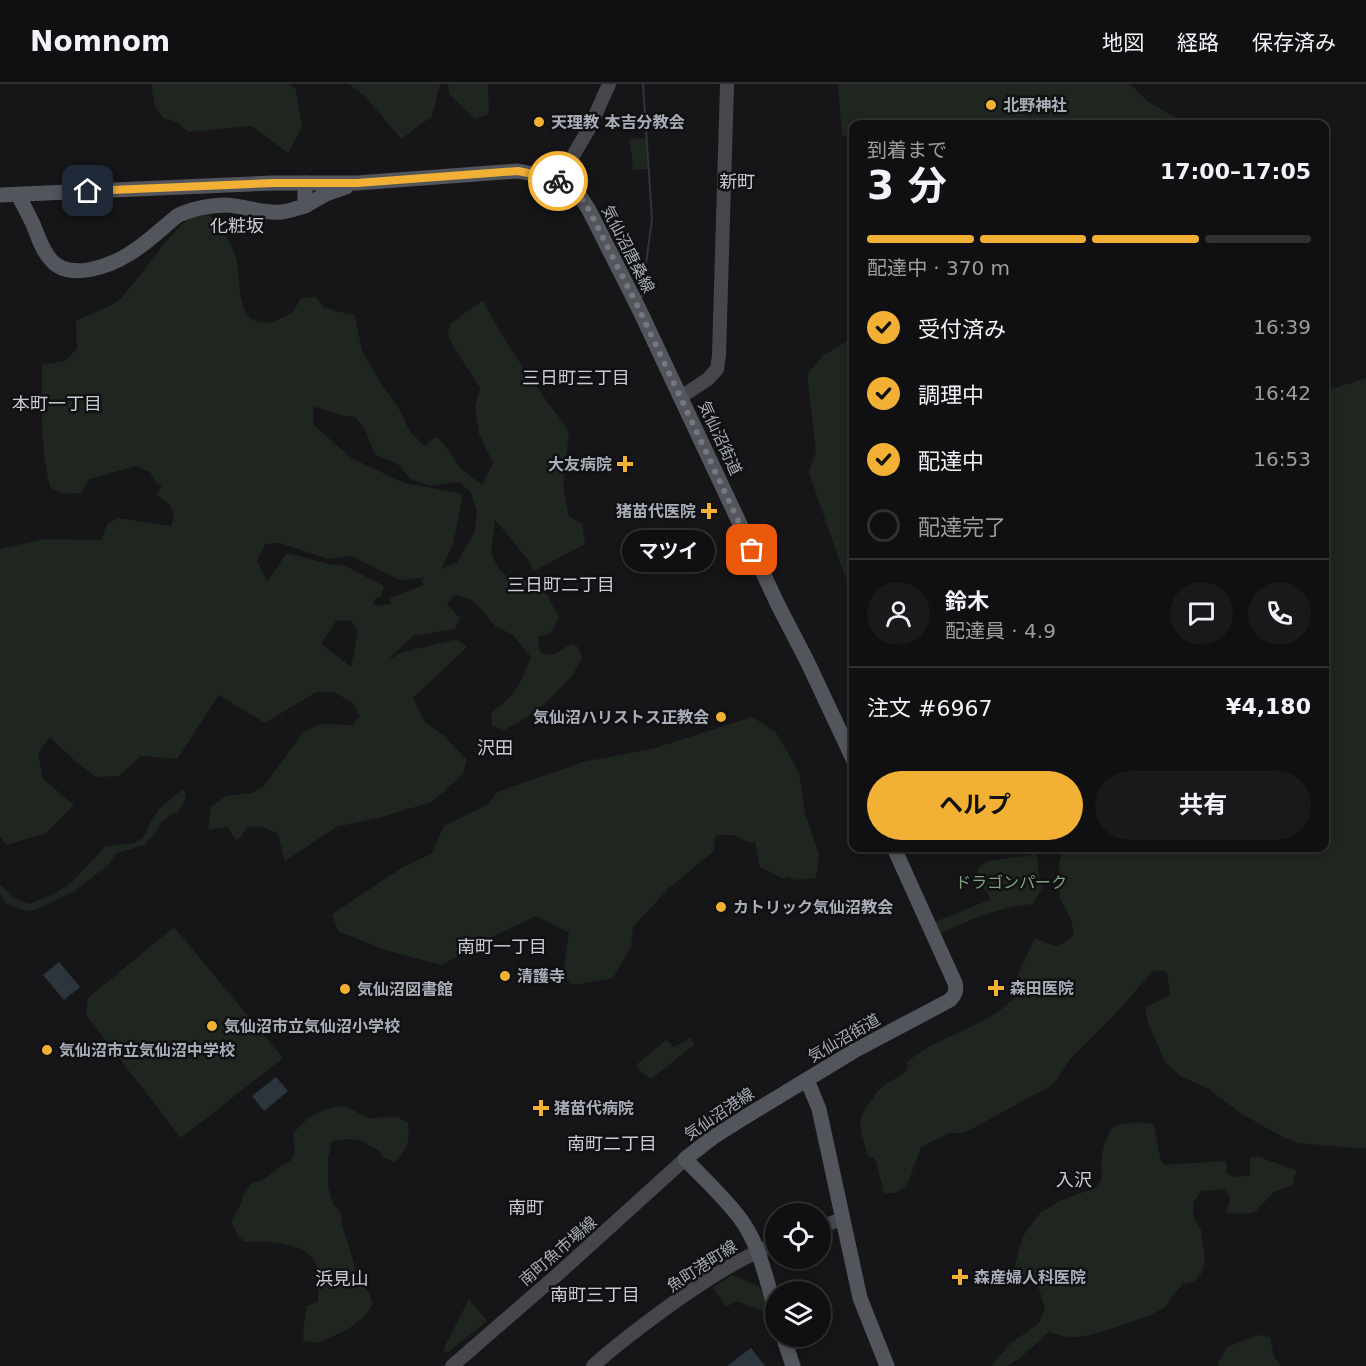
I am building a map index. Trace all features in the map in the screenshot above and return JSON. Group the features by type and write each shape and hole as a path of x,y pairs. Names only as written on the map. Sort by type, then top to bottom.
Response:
{"main road":[{"name":"気仙沼唐桑線","path":"0,195 273,183 357,183 518,171 558,181 574,187 589,210 681,398"},
{"path":"305,183 305,206"},
{"name":"気仙沼唐桑線","path":"18,195 44,250 52,261 68,271 79,272 129,255 183,213 227,205 280,212 305,206 326,194 357,183"},
{"name":"気仙沼街道","path":"681,398 849,750"},
{"name":"気仙沼街道","path":"886,1366 860,1298 819,1109 807,1080 854,1051 950,1000 955,995 957,988 955,983 896,852"},
{"name":"気仙沼港線","path":"767,1281 758,1251 740,1217 685,1159 736,1122 807,1080"},
{"path":"787,1347 793,1366"}],"street":[{"path":"558,181 590,127 609,84"},
{"name":"気仙沼街道","path":"681,398 708,379 717,369 727,84"},
{"name":"南町魚市場線","path":"452,1366 685,1159"},
{"path":"831,1223 842,1219"},
{"name":"魚町港町線","path":"592,1366 632,1333 708,1279 731,1264 765,1248"}],"green space":[{"path":"151,84 290,84 296,90 302,127 288,153 252,126 188,132 177,122 163,118 155,106"},
{"path":"349,84 440,84 432,116 401,139 365,96"},
{"path":"448,84 488,84 489,114 475,119 449,94"},
{"name":"北野神社","path":"838,84 1130,84 1147,101 1178,120 849,120 849,137 842,136"},
{"path":"646,138 648,169 633,170 630,139"},
{"path":"209,215 221,229 234,252 241,300 250,317 258,322 270,322 292,312 301,298 316,297 323,307 355,315 362,351 401,412 409,430 424,446 436,437 444,444 461,469 482,485 493,463 479,434 475,408 480,388 448,334 450,324 483,300 512,351 569,431 563,488 569,517 582,523 585,544 534,571 529,561 495,520 491,552 498,568 509,579 541,582 559,618 550,634 538,636 541,653 553,655 571,644 578,647 582,658 572,676 548,701 524,719 504,730 492,726 491,713 510,697 520,683 531,657 513,635 495,626 470,599 454,595 447,604 460,618 455,629 413,636 386,662 400,653 457,639 467,647 413,698 425,722 445,737 467,760 463,774 432,802 378,818 336,827 285,861 278,834 261,826 247,828 237,841 227,827 208,830 211,807 226,796 251,793 264,786 303,732 322,724 352,725 360,716 353,703 334,692 316,692 265,723 219,695 177,759 141,756 119,776 95,777 50,737 38,753 43,779 74,805 46,833 7,845 0,837 0,549 45,539 101,540 107,524 117,518 171,526 174,516 170,505 156,495 162,486 157,484 150,472 136,466 90,479 81,493 63,494 50,487 43,442 42,365 65,361 77,349 76,321 116,302 187,220 195,216","holes":["313,406 344,416 355,417 365,429 375,455 397,463 411,479 430,486 460,482 471,493 477,512 474,533 457,562 441,569 453,545 463,494 404,483 351,458 313,424","280,543 328,559 351,556 399,580 424,578 421,581 424,585 390,598 391,604 378,606 374,605 375,599 381,596 384,586 345,566 287,553 267,582 257,561 265,544","349,620 358,631 351,667 321,644 336,621"]},
{"path":"849,334 849,583 841,566 809,472 816,452 807,374 824,355 848,341"},
{"path":"1366,378 1366,1148 1297,1143 1242,1114 1209,1089 1180,1076 1165,1062 1148,1023 1145,1008 1170,995 1167,972 1154,970 1116,1013 1070,1059 1054,1084 964,1133 949,1133 921,1147 907,1186 896,1193 884,1193 876,1161 868,1156 862,1135 861,1123 864,1110 884,1085 908,1068 907,1062 940,1041 988,1018 1014,999 1013,985 1035,938 1057,947 1074,934 1071,919 1060,899 1059,862 1062,852 1329,852 1329,390"},
{"path":"752,717 775,731 799,772 805,813 819,855 816,878 794,880 789,876 784,879 760,867 755,842 748,842 733,835 716,835 713,852 668,889 633,927 631,947 613,978 573,985 563,976 569,933 536,916 441,965 385,950 338,931 332,914 403,867 431,854 444,826 487,805 497,792 583,762 655,748"},
{"path":"180,791 185,791 185,801 178,811 162,821 144,845 117,853 108,865 73,892 35,910 26,911 6,904 0,894 0,885 15,898 29,904 56,893 71,883 105,847 134,843 143,838 160,808"},
{"name":"ドラゴンパーク","path":"1037,854 1039,876 1043,887 1033,904 997,911 940,933 935,922 991,899 978,879 977,869 987,861"},
{"path":"174,927 283,1058 181,1138 86,1015 88,998"},
{"path":"690,1038 695,1044 651,1079 635,1066 666,1040 674,1047"},
{"path":"345,1106 368,1118 397,1117 408,1123 408,1140 405,1149 395,1162 384,1158 378,1150 359,1140 332,1141 328,1159 328,1187 333,1204 340,1211 356,1277 369,1293 373,1304 365,1316 347,1330 317,1343 303,1341 307,1306 318,1302 317,1268 312,1257 305,1251 285,1244 244,1242 231,1221 240,1206 244,1193 252,1183 263,1180 290,1161 295,1152 293,1134 299,1127 310,1117 322,1111"},
{"path":"1140,1122 1153,1124 1163,1165 1226,1161 1227,1174 1235,1177 1250,1175 1250,1157 1259,1157 1296,1170 1293,1185 1275,1191 1255,1212 1245,1214 1226,1213 1230,1199 1229,1194 1223,1189 1201,1191 1193,1203 1193,1216 1201,1230 1205,1261 1201,1274 1193,1282 1183,1284 1166,1307 1151,1315 1080,1337 1067,1337 1049,1332 1020,1358 1007,1366 991,1366 1010,1344 1039,1323 1045,1308 1035,1283 1018,1281 1013,1273 1023,1236 1040,1213 1061,1200 1098,1187 1102,1176 1101,1162 1104,1145 1111,1129 1121,1124"},
{"path":"732,1275 760,1287 765,1301 765,1312 736,1301 726,1307 713,1288"},
{"path":"469,1299 487,1321 447,1353 443,1350"},
{"path":"1258,1335 1270,1337 1274,1357 1281,1366 1218,1366 1227,1347"}],"shaded area":[{"path":"59,962 80,987 64,1000 43,975"},
{"path":"276,1077 288,1091 264,1111 252,1096"},
{"path":"751,1348 765,1366 727,1366"}],"waterway":[{"path":"643,84 652,219 643,286"}],"way so far":[{"path":"558,181 574,187 589,210 639,309 752,550"}],"place":[{"name":"北野神社","path":"991,105"},
{"name":"天理教 本吉分教会","path":"539,122"},
{"name":"大友病院","path":"625,464"},
{"name":"猪苗代医院","path":"709,511"},
{"name":"マツイ","path":"752,550"},
{"name":"気仙沼ハリストス正教会","path":"721,717"},
{"name":"カトリック気仙沼教会","path":"721,907"},
{"name":"清護寺","path":"505,976"},
{"name":"森田医院","path":"996,988"},
{"name":"気仙沼図書館","path":"345,989"},
{"name":"気仙沼市立気仙沼小学校","path":"212,1026"},
{"name":"気仙沼市立気仙沼中学校","path":"47,1050"},
{"name":"猪苗代病院","path":"541,1108"},
{"name":"森産婦人科医院","path":"960,1277"}],"district":[{"name":"新町","path":"737,181"},
{"name":"化粧坂","path":"237,225"},
{"name":"三日町三丁目","path":"576,377"},
{"name":"本町一丁目","path":"57,403"},
{"name":"三日町二丁目","path":"561,584"},
{"name":"沢田","path":"495,747"},
{"name":"南町一丁目","path":"502,946"},
{"name":"南町二丁目","path":"612,1143"},
{"name":"入沢","path":"1074,1179"},
{"name":"南町","path":"526,1207"},
{"name":"浜見山","path":"342,1278"},
{"name":"南町三丁目","path":"595,1294"}],"route":[{"path":"88,191 273,183 357,183 518,171 558,181"}]}
